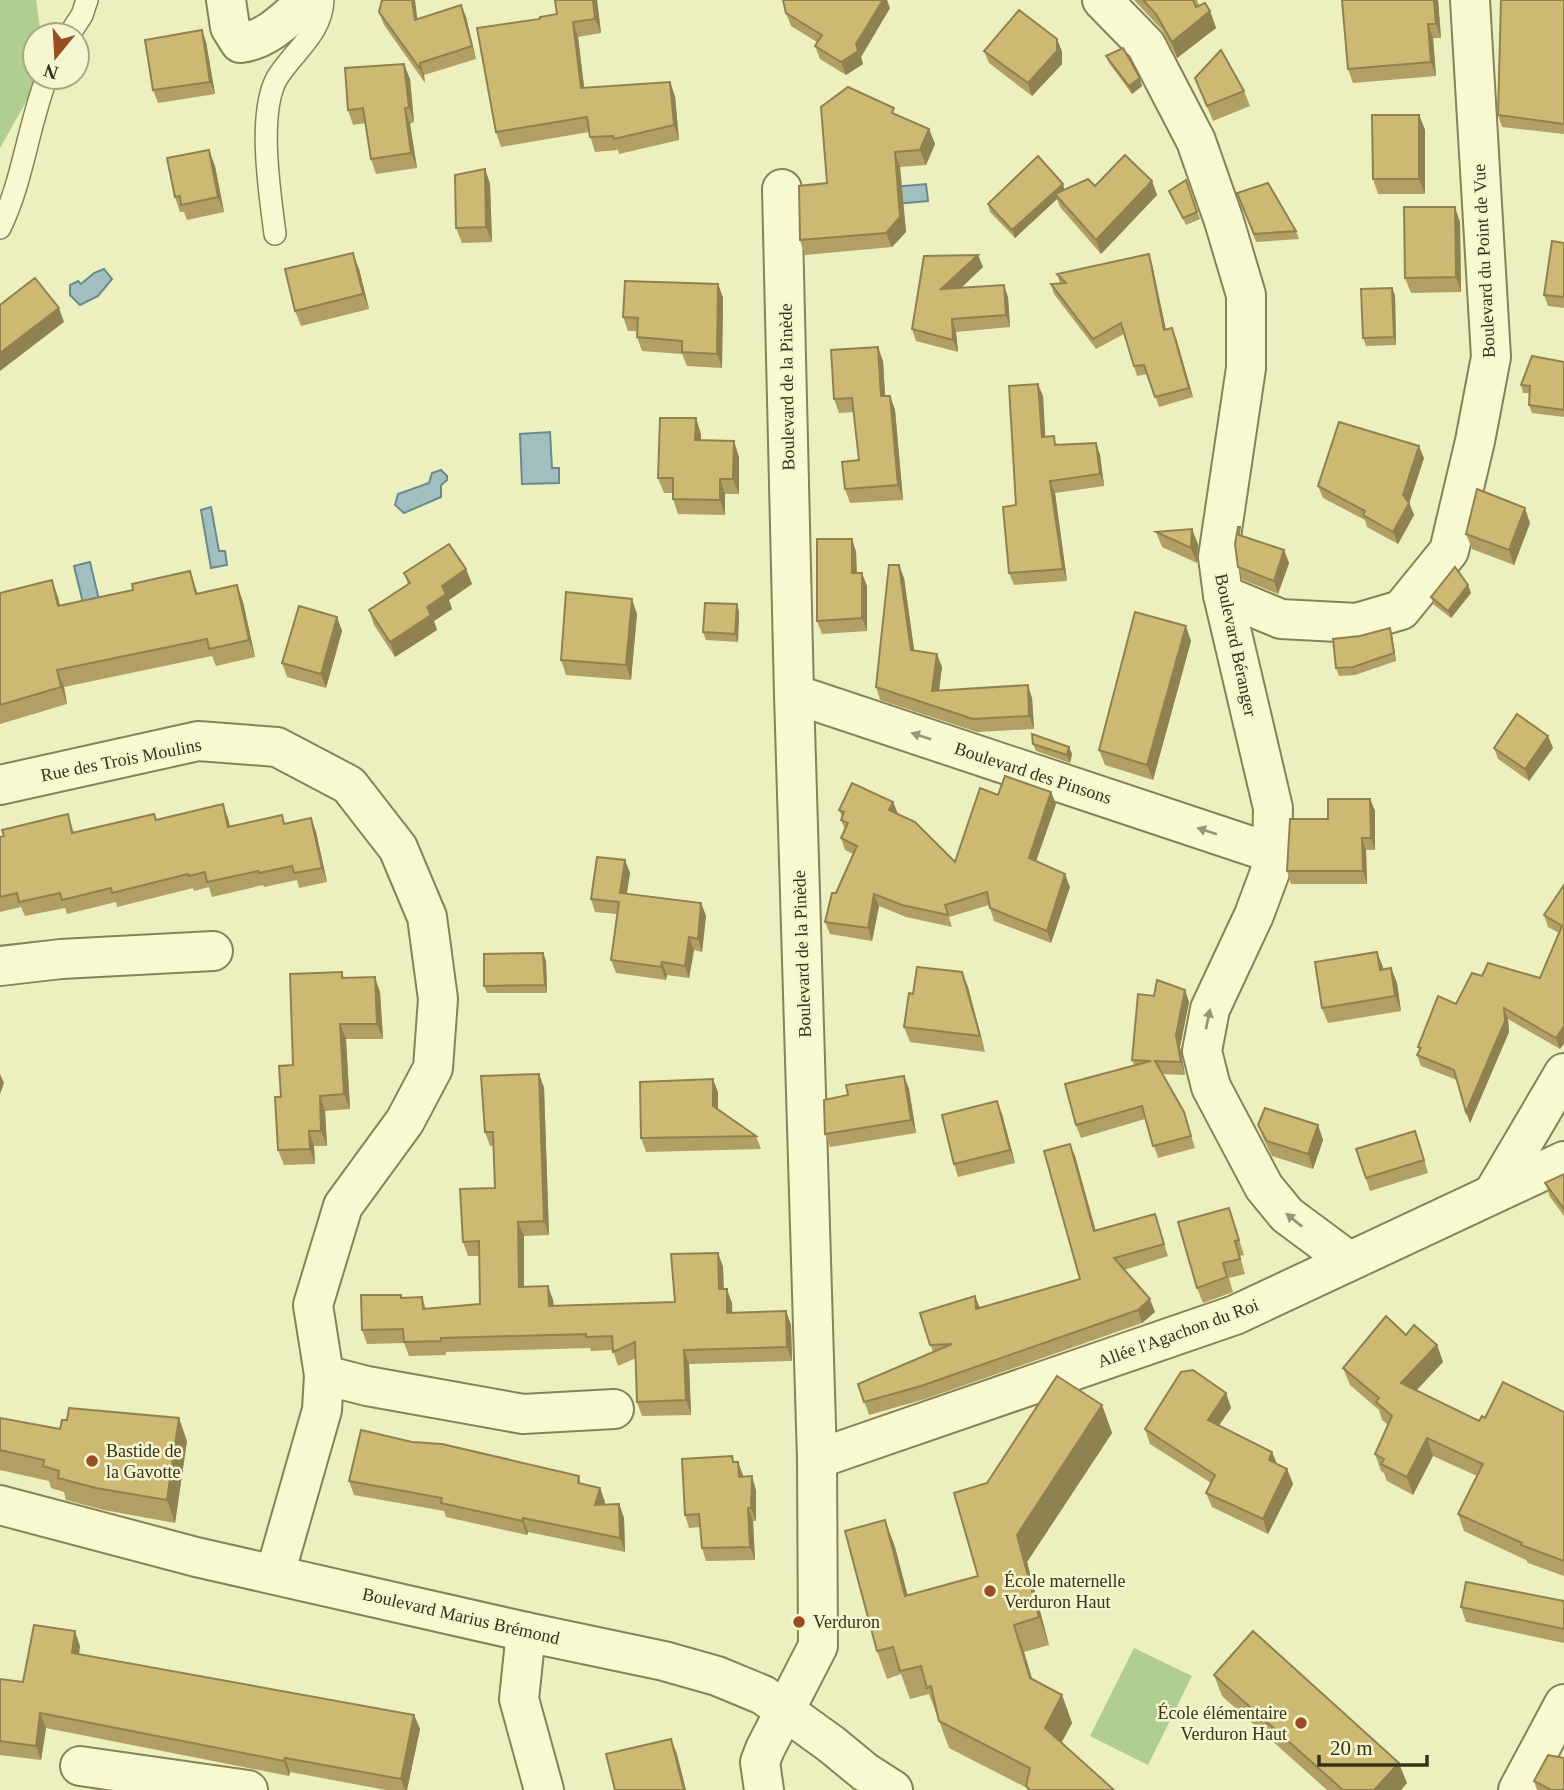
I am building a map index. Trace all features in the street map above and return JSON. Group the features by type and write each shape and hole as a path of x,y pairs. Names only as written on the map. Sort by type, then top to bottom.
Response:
{"street":[{"path":"226,0 230,27 240,43 256,41 308,0"},
{"name":"Boulevard Béranger","path":"1102,0 1146,45 1195,141 1224,221 1246,295 1246,368 1218,557 1223,595 1273,808 1272,853 1270,872 1254,915 1210,1009 1202,1051 1212,1087 1264,1186 1287,1215 1349,1261"},
{"name":"Boulevard du Point de Vue","path":"1223,595 1281,619 1357,623 1401,610 1448,551 1475,441 1491,357 1470,0"},
{"name":"Boulevard de la Pinède","path":"764,1790 760,1762 818,1646 817,1459 782,189"},
{"name":"Boulevard des Pinsons","path":"794,694 1272,853"},
{"name":"Rue des Trois Moulins","path":"0,785 198,741 277,747 349,785 398,848 427,916 438,999 433,1068 405,1121 343,1206 313,1305 324,1375 322,1410 275,1574"},
{"path":"0,966 61,959 213,951"},
{"path":"1494,1192 1564,1073"},
{"name":"Allée l'Agachon du Roi","path":"817,1459 1235,1315 1564,1161"},
{"path":"324,1375 367,1386 523,1414 614,1409"},
{"name":"Boulevard Marius Brémond","path":"0,1505 196,1557 717,1675 763,1695 892,1790"},
{"path":"526,1632 519,1699 544,1790"},
{"path":"1518,1790 1564,1704"},
{"path":"80,1766 248,1790"}],"lane":[{"path":"78,21 87,0"},
{"path":"275,234 267,164 268,108 276,79 314,31 323,0"},
{"path":"0,228 12,203 42,91"}],"green space":[{"path":"0,0 36,0 39,21 21,21 21,91 32,91 0,148"},
{"path":"1134,1648 1192,1676 1148,1765 1090,1736"}],"water":[{"path":"926,184 928,201 883,205 882,188"},
{"path":"104,269 112,279 98,296 80,305 70,295 70,285 78,281 81,284 94,273"},
{"path":"550,432 552,468 559,468 559,483 522,484 520,434"},
{"path":"441,470 447,480 441,485 441,497 404,513 395,505 398,494 429,483 432,473"},
{"path":"211,507 219,551 225,551 227,565 211,568 201,510"},
{"path":"90,562 100,604 84,607 74,566"}],"building":[{"path":"382,0 412,0 415,20 461,5 472,46 420,63 421,70 379,12"},
{"path":"555,0 593,0 595,19 573,22 581,88 670,82 674,125 614,139 613,136 590,137 587,117 496,132 477,28 557,14"},
{"path":"783,0 883,0 856,44 858,51 841,62 815,46 822,35 786,13"},
{"path":"1143,0 1193,0 1196,7 1205,3 1210,11 1172,42 1156,14"},
{"path":"1342,0 1434,0 1436,24 1428,24 1431,62 1348,69"},
{"path":"1501,0 1564,0 1564,124 1498,115"},
{"path":"1019,10 1057,39 1057,51 1028,83 984,51"},
{"path":"202,30 210,82 153,90 145,40"},
{"path":"1123,48 1140,78 1129,86 1106,56"},
{"path":"1221,50 1244,91 1207,106 1195,78"},
{"path":"404,64 409,107 405,108 411,153 371,159 363,108 348,110 345,68"},
{"path":"848,87 894,108 892,113 929,129 920,150 895,152 900,217 886,233 800,240 799,186 827,183 821,107"},
{"path":"1372,115 1419,115 1419,179 1373,179"},
{"path":"209,150 218,197 181,205 180,196 175,197 167,158"},
{"path":"1125,155 1152,181 1096,240 1055,194 1088,179 1095,186"},
{"path":"1038,156 1063,184 1012,230 988,204"},
{"path":"485,169 486,227 456,228 455,175"},
{"path":"1186,180 1197,212 1183,218 1169,191"},
{"path":"1268,183 1296,231 1254,234 1237,193"},
{"path":"1404,207 1455,207 1456,277 1405,278"},
{"path":"1552,241 1564,243 1564,297 1544,295"},
{"path":"353,253 363,294 295,311 285,269"},
{"path":"1149,254 1164,330 1172,328 1189,388 1155,397 1144,365 1134,366 1121,323 1093,339 1051,284 1066,283 1057,274"},
{"path":"978,255 941,289 1004,285 1006,315 952,319 953,340 912,329 924,256"},
{"path":"35,278 59,308 0,353 0,305"},
{"path":"625,281 718,284 717,354 682,352 682,341 637,337 638,318 623,317"},
{"path":"1392,288 1394,337 1363,338 1361,289"},
{"path":"878,347 881,396 890,396 898,485 845,489 842,462 859,460 852,398 834,399 831,350"},
{"path":"1532,356 1564,362 1564,410 1529,405 1530,386 1521,385"},
{"path":"1038,384 1042,437 1054,436 1055,445 1096,443 1100,474 1050,481 1063,569 1009,573 1003,507 1016,505 1009,386"},
{"path":"660,418 696,418 695,440 734,441 733,479 720,479 720,500 673,499 673,478 658,478"},
{"path":"1339,422 1419,446 1403,495 1409,503 1393,532 1363,515 1365,511 1318,486"},
{"path":"1477,489 1525,508 1509,550 1466,534"},
{"path":"1238,527 1239,535 1284,550 1274,581 1238,567 1235,544"},
{"path":"1192,529 1191,548 1156,532"},
{"path":"817,539 852,539 852,573 862,573 862,618 817,621"},
{"path":"449,544 466,569 442,586 446,594 427,607 431,615 390,642 369,610 410,583 404,573"},
{"path":"889,565 899,565 911,650 937,654 932,691 1028,685 1029,716 973,719 876,687"},
{"path":"1455,567 1468,585 1448,611 1431,597"},
{"path":"190,571 196,594 237,585 249,640 209,649 207,639 57,670 61,687 0,705 0,593 52,580 58,606 133,590 132,584"},
{"path":"566,592 632,599 626,665 561,660"},
{"path":"705,603 737,604 735,634 703,632"},
{"path":"299,606 337,617 321,674 282,663"},
{"path":"1135,612 1186,626 1147,765 1099,750"},
{"path":"1390,628 1394,653 1353,667 1336,668 1333,639 1360,636"},
{"path":"1517,714 1548,736 1525,769 1494,748"},
{"path":"1032,734 1069,747 1067,755 1033,744"},
{"path":"1005,776 1051,792 1029,858 1065,874 1047,931 990,908 987,892 945,905 948,915 902,905 874,894 868,928 825,922 832,893 836,893 857,846 841,838 848,823 841,820 844,812 839,810 852,783 893,802 889,810 915,822 955,862 980,788 998,795"},
{"path":"1328,799 1370,799 1371,838 1362,838 1363,871 1287,871 1290,819 1328,819"},
{"path":"223,804 228,827 282,815 284,824 311,818 322,868 294,873 292,866 207,882 205,872 189,876 188,874 112,893 111,888 62,900 60,893 19,902 17,893 0,897 0,837 4,836 2,830 68,814 72,833 154,814 156,820"},
{"path":"597,857 625,860 620,893 701,903 698,939 689,937 685,966 662,962 661,967 611,960 619,902 591,899"},
{"path":"1564,885 1564,1026 1556,1038 1504,1008 1505,1021 1466,1112 1454,1070 1417,1055 1438,996 1456,1004 1472,973 1482,976 1488,963 1540,978 1562,926 1544,915"},
{"path":"1377,952 1380,970 1391,968 1395,996 1322,1008 1315,962"},
{"path":"543,953 545,985 484,986 484,954"},
{"path":"917,967 962,972 980,1036 904,1027 909,993 913,994"},
{"path":"342,972 342,978 375,977 377,1024 340,1024 344,1094 320,1096 321,1131 309,1131 310,1149 278,1150 275,1097 281,1097 279,1066 293,1065 290,974"},
{"path":"1157,980 1185,990 1176,1035 1181,1062 1155,1061 1184,1112 1191,1136 1153,1146 1142,1106 1076,1125 1065,1084 1151,1061 1132,1060 1138,994 1154,996"},
{"path":"539,1074 544,1221 518,1222 519,1287 548,1286 549,1306 675,1302 671,1254 718,1253 719,1289 727,1289 727,1313 786,1311 787,1347 684,1350 686,1400 637,1402 635,1342 613,1352 612,1336 586,1337 586,1334 441,1338 441,1341 404,1342 403,1329 362,1330 361,1295 422,1297 423,1309 480,1304 479,1241 463,1242 460,1189 495,1188 493,1132 485,1132 481,1076"},
{"path":"904,1076 911,1120 825,1134 824,1100 848,1095 846,1085"},
{"path":"713,1079 713,1106 756,1136 641,1138 640,1082"},
{"path":"997,1101 1010,1150 954,1164 942,1115"},
{"path":"1265,1108 1318,1125 1308,1154 1267,1141 1258,1125"},
{"path":"1415,1131 1424,1160 1366,1178 1356,1149"},
{"path":"1070,1144 1094,1231 1155,1214 1164,1244 1114,1258 1150,1299 1138,1310 921,1386 864,1402 858,1384 952,1344 930,1345 920,1313 975,1296 976,1309 1080,1279 1044,1151"},
{"path":"1564,1174 1564,1209 1545,1183"},
{"path":"1229,1208 1239,1240 1235,1241 1240,1259 1223,1263 1227,1277 1197,1288 1178,1222"},
{"path":"1386,1316 1406,1335 1414,1325 1437,1345 1401,1383 1479,1421 1482,1416 1485,1418 1503,1382 1564,1412 1564,1561 1521,1545 1522,1543 1458,1514 1483,1464 1427,1438 1407,1477 1381,1464 1384,1459 1375,1454 1392,1416 1376,1402 1379,1398 1343,1368"},
{"path":"1193,1370 1226,1393 1208,1420 1272,1452 1269,1460 1287,1469 1263,1519 1206,1493 1215,1475 1145,1429 1181,1372"},
{"path":"1057,1376 1102,1405 1017,1535 1039,1617 1014,1625 1030,1678 1062,1695 1045,1728 1114,1790 1030,1790 1026,1786 1030,1768 939,1721 931,1686 927,1688 921,1666 900,1671 893,1647 877,1651 845,1531 885,1520 905,1596 978,1576 954,1493 987,1483"},
{"path":"69,1408 179,1418 167,1500 96,1488 58,1478 59,1471 43,1466 44,1460 0,1450 0,1418 60,1429 62,1420 67,1420"},
{"path":"361,1430 412,1442 442,1444 579,1476 578,1483 600,1488 595,1505 619,1504 620,1538 523,1518 522,1521 441,1503 442,1498 349,1481"},
{"path":"732,1456 733,1462 738,1462 739,1477 752,1476 751,1508 748,1508 750,1547 702,1548 699,1514 685,1515 682,1459"},
{"path":"1466,1582 1564,1601 1564,1629 1461,1607"},
{"path":"34,1625 75,1631 72,1653 414,1715 401,1779 285,1758 284,1761 40,1713 36,1746 0,1741 0,1679 23,1682"},
{"path":"1253,1631 1399,1763 1374,1790 1343,1790 1214,1675"},
{"path":"671,1739 684,1790 615,1790 606,1754"},
{"path":"1548,1755 1564,1758 1564,1790 1551,1790 1534,1781"}],"place":[{"name":"Bastide de la Gavotte","path":"92,1461"},
{"name":"École maternelle Verduron Haut","path":"990,1591"},
{"name":"Verduron","path":"799,1622"},
{"name":"École élémentaire Verduron Haut","path":"1301,1723"}]}
